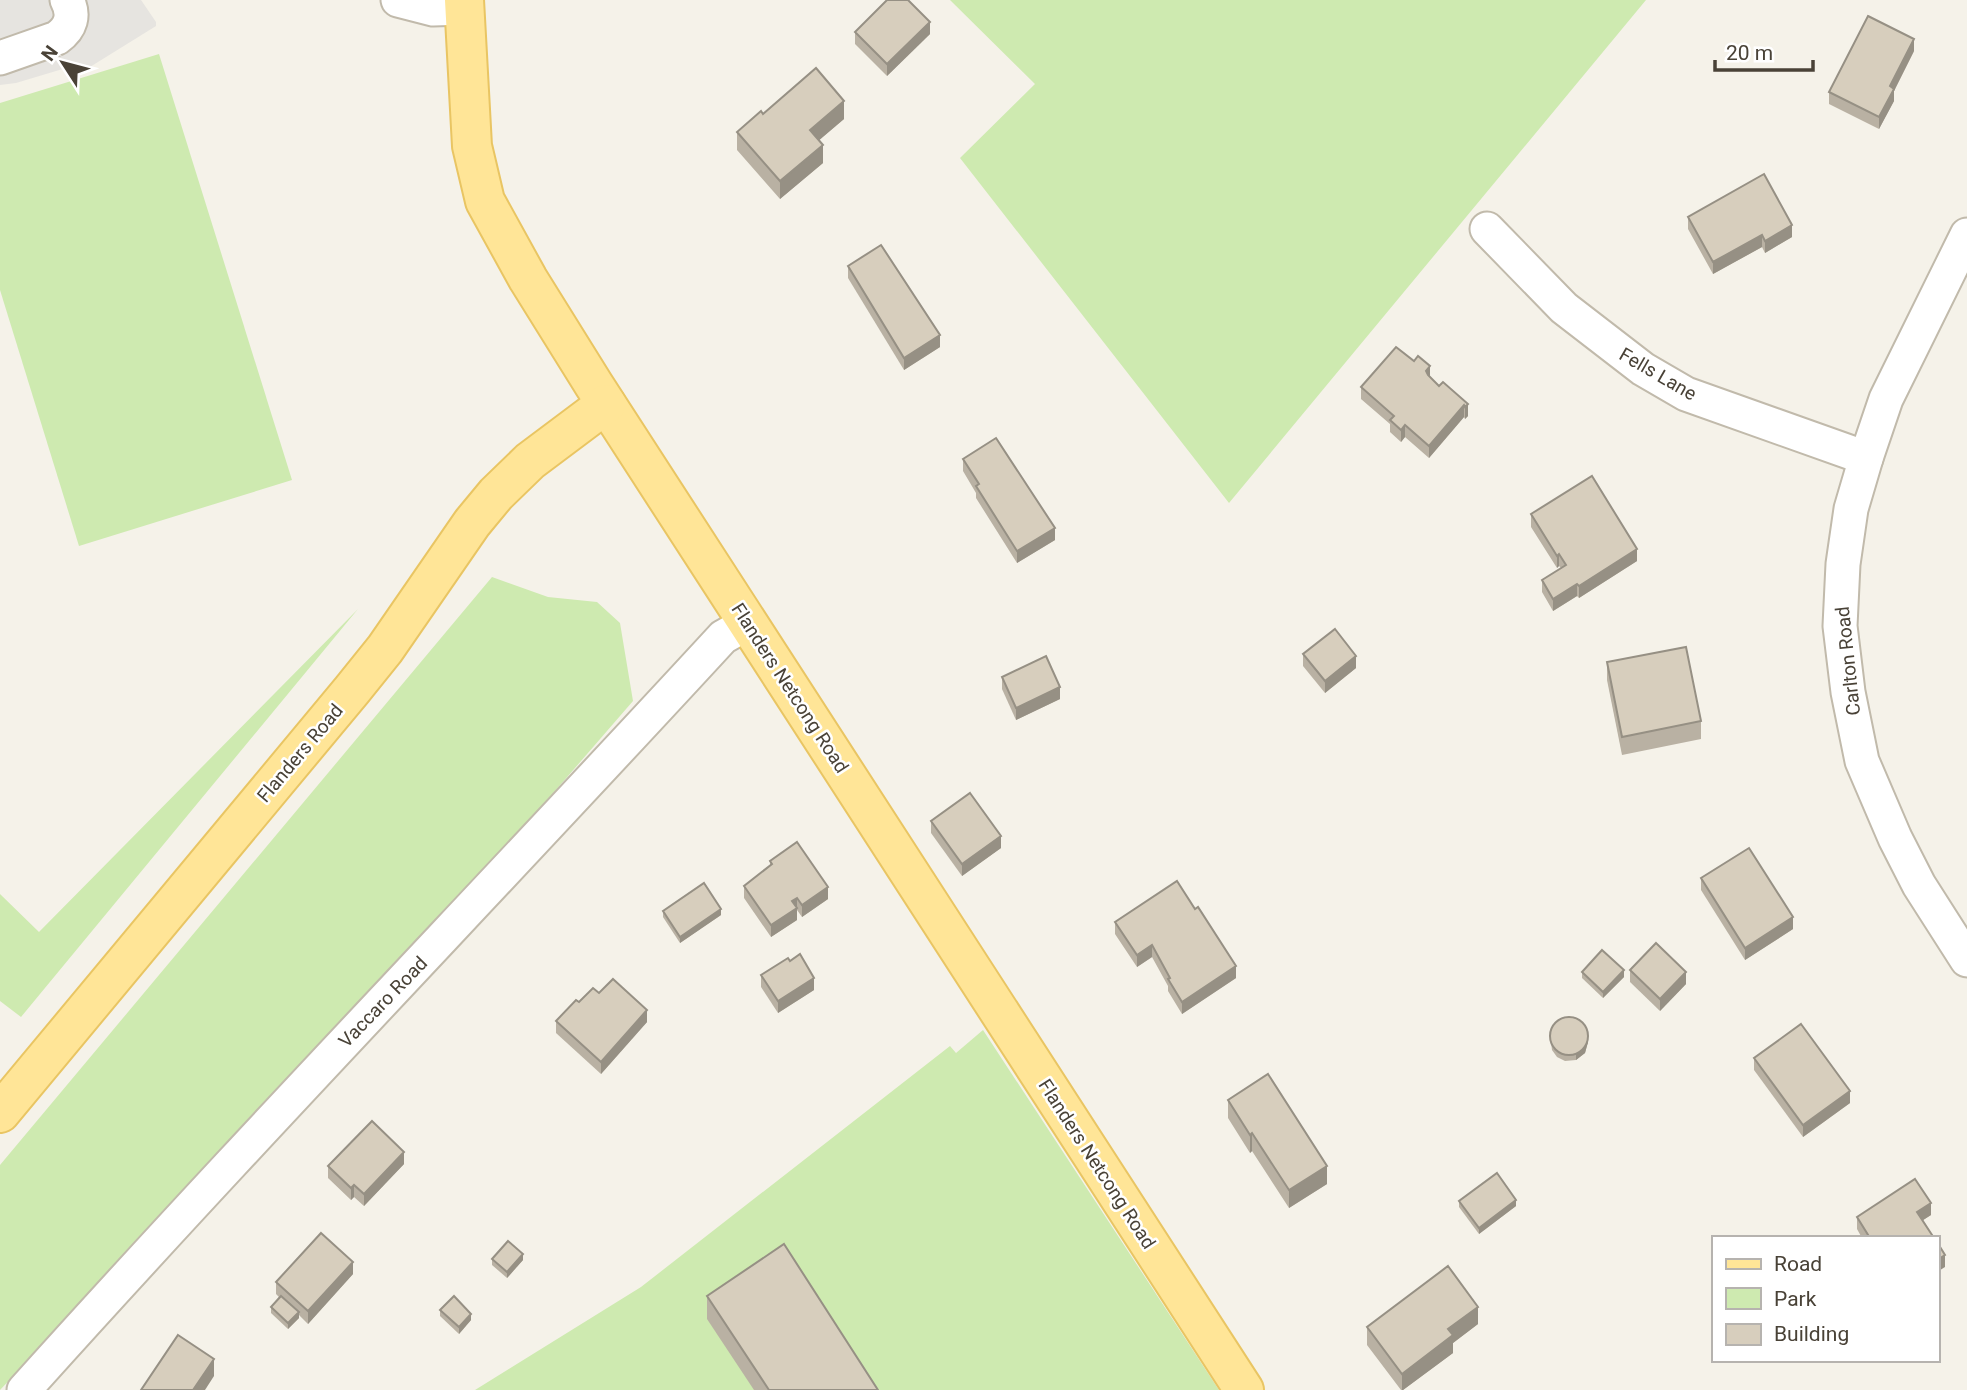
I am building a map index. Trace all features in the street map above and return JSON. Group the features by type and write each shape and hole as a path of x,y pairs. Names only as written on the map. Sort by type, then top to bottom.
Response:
{"main road":[{"name":"Flanders Netcong Road","path":"464,4 472,146 485,201 528,279 606,404 1244,1390"},
{"name":"Flanders Road","path":"0,1113 385,649 484,509 530,461 606,404"}],"street":[{"path":"0,58 57,38 63,33 71,22 71,9 67,0"},
{"name":"Flanders Netcong Road","path":"398,0 432,9 464,4"},
{"name":"Fells Lane","path":"1487,229 1564,308 1643,369 1686,394 1866,458"},
{"name":"Carlton Road","path":"1967,235 1886,399 1866,458 1851,509 1843,564 1840,626 1848,692 1862,761 1895,838 1919,885 1967,960"},
{"name":"Vaccaro Road","path":"24,1390 248,1144 451,931 723,637 748,623"}],"green space":[{"path":"950,0 1646,0 1229,503 960,158 1035,84"},
{"path":"159,54 292,480 79,546 0,290 0,103"},
{"path":"492,577 548,597 597,602 620,623 633,701 412,956 0,1390 0,1165"},
{"path":"358,609 21,1017 0,1001 0,894 39,932"},
{"path":"983,1030 1219,1390 475,1390 641,1287 950,1046 956,1053"}],"shaded area":[{"path":"0,0 141,0 156,26 77,75 70,76 66,68 0,85"}],"building":[{"path":"887,0 908,0 930,22 887,64 855,32"},
{"path":"1868,16 1914,39 1890,86 1894,89 1879,117 1829,92"},
{"path":"816,68 844,101 810,130 823,145 780,181 737,132 761,111 763,114"},
{"path":"1764,174 1792,225 1765,241 1762,235 1713,262 1688,217"},
{"path":"881,245 940,335 904,358 848,266"},
{"path":"1396,347 1414,361 1418,356 1430,366 1426,371 1439,386 1443,382 1468,404 1465,407 1464,405 1429,446 1405,425 1401,430 1390,420 1394,416 1361,387"},
{"path":"996,438 1055,528 1017,551 976,486 979,484 963,459"},
{"path":"1592,476 1637,549 1579,586 1577,584 1553,599 1542,580 1566,565 1559,554 1557,556 1531,514"},
{"path":"1335,629 1356,656 1325,681 1303,654"},
{"path":"1686,647 1701,721 1622,737 1607,662"},
{"path":"1046,656 1060,687 1016,708 1002,677"},
{"path":"970,793 1001,836 962,864 931,821"},
{"path":"797,842 828,887 802,905 797,898 792,901 797,908 771,925 744,886 772,864 770,861"},
{"path":"1749,848 1793,917 1745,948 1701,878"},
{"path":"1177,881 1195,909 1198,907 1236,966 1182,1002 1152,945 1137,955 1115,922"},
{"path":"704,883 721,909 680,937 663,911"},
{"path":"1656,943 1686,972 1660,999 1630,970"},
{"path":"1602,950 1624,970 1603,992 1582,972"},
{"path":"800,954 814,978 778,1001 761,975 788,958 790,961"},
{"path":"613,979 647,1010 601,1062 556,1021 576,1000 579,1002 593,988 599,993"},
{"path":"1569,1017 1582,1023 1588,1036 1582,1049 1569,1055 1556,1049 1550,1036 1556,1023"},
{"path":"1801,1024 1850,1091 1803,1125 1754,1058"},
{"path":"1268,1074 1327,1166 1289,1190 1228,1100"},
{"path":"372,1121 404,1152 364,1194 354,1185 351,1188 328,1166"},
{"path":"1497,1173 1516,1200 1479,1228 1459,1201"},
{"path":"1915,1179 1931,1203 1917,1212 1933,1236 1869,1236 1857,1217"},
{"path":"321,1233 353,1262 308,1311 276,1282"},
{"path":"508,1241 523,1254 507,1272 492,1259"},
{"path":"784,1244 878,1390 769,1390 707,1296"},
{"path":"1939,1245 1945,1255 1939,1259"},
{"path":"1448,1266 1478,1307 1448,1329 1453,1335 1402,1374 1367,1327"},
{"path":"281,1296 299,1312 288,1323 271,1307"},
{"path":"454,1296 471,1314 459,1327 440,1310"},
{"path":"178,1335 214,1359 193,1390 141,1390"}]}
